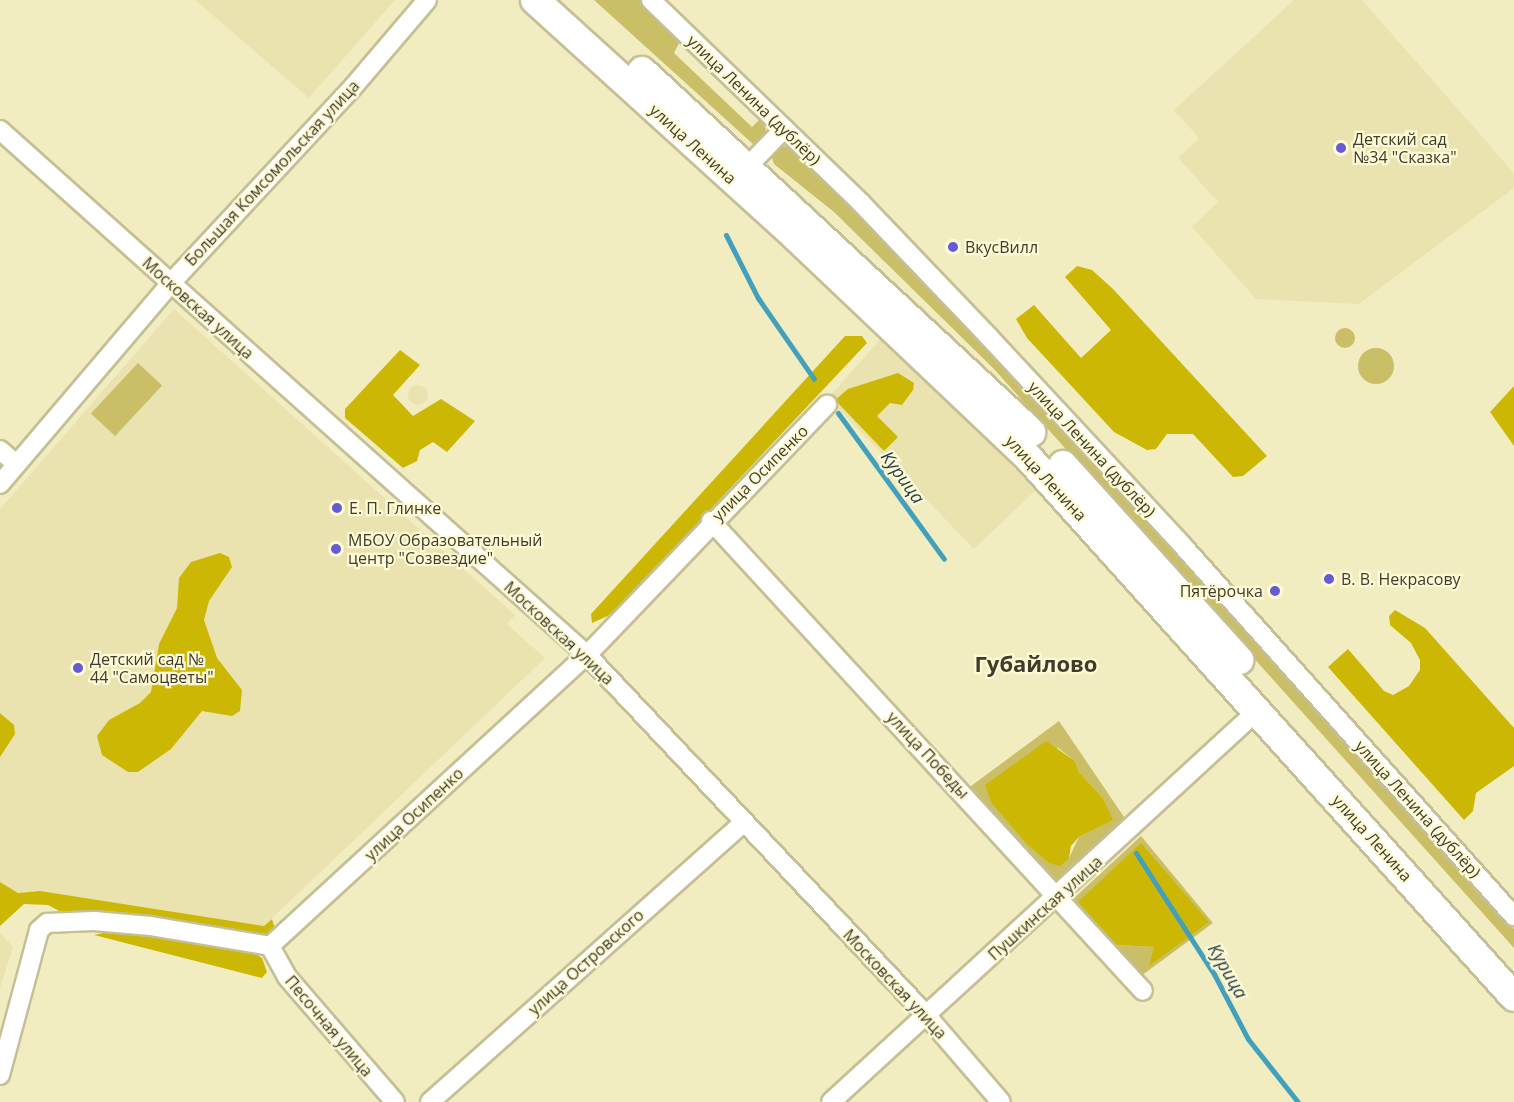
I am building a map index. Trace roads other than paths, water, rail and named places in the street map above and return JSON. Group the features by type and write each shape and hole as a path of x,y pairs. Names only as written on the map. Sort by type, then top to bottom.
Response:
{"main road":[{"name":"улица Ленина","path":"535,0 994,423 1048,477 1514,997"},
{"name":"улица Ленина","path":"563,0 748,166 977,379 1062,464 1514,968"}],"street":[{"name":"Большая Комсомольская улица","path":"0,484 170,284 353,87 427,0"},
{"name":"улица Ленина (дублёр)","path":"658,7 867,209 1013,363 1514,916"},
{"path":"748,166 784,129"},
{"name":"Московская улица","path":"0,130 587,655 927,1016 1001,1102"},
{"name":"улица Осипенко","path":"270,946 587,655 711,521 827,405"},
{"path":"0,450 16,465"},
{"name":"улица Победы","path":"711,521 1059,896 1143,991"},
{"name":"Пушкинская улица","path":"831,1102 1059,896 1257,711"},
{"name":"улица Островского","path":"430,1102 743,823"},
{"path":"0,1075 39,930 47,923 94,921 139,925 270,946"},
{"name":"Песочная улица","path":"270,946 287,977 395,1102"}],"waterway":[{"name":"Курица","path":"726,235 758,298 814,379"},
{"name":"Курица","path":"838,413 944,559"},
{"name":"Курица","path":"1136,853 1214,974 1248,1039 1298,1102"}],"place":[{"name":"Детский сад №34 \"Сказка\"","path":"1341,148"},
{"name":"ВкусВилл","path":"953,247"},
{"name":"Е. П. Глинке","path":"337,508"},
{"name":"МБОУ Образовательный центр \"Созвездие\"","path":"336,549"},
{"name":"В. В. Некрасову","path":"1329,579"},
{"name":"Пятёрочка","path":"1275,591"},
{"name":"Детский сад № 44 \"Самоцветы\"","path":"78,668"}],"district":[{"name":"Губайлово","path":"1036,664"}]}
